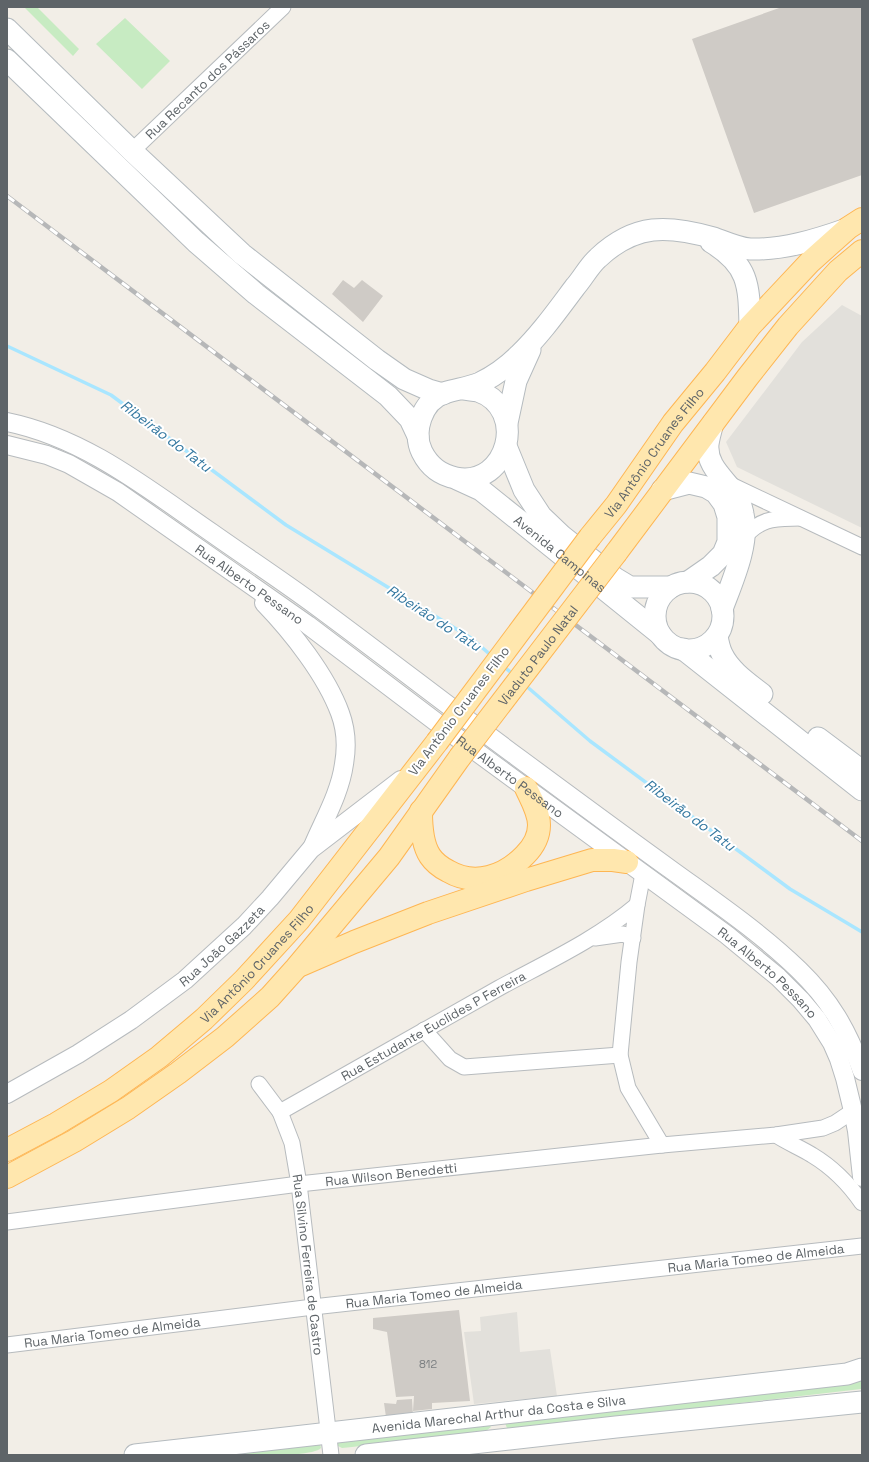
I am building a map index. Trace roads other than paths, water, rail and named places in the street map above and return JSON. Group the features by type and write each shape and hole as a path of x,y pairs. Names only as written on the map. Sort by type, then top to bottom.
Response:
{"main road":[{"path":"7,29 132,151 242,254 311,309 404,379 429,390 478,391 491,399 500,409 507,423"},
{"path":"7,60 196,242 256,294 397,404 410,419 418,436"},
{"path":"536,338 516,380 507,423 508,435 506,446 499,460 488,472 473,478 457,479 434,469 426,460 420,449 418,436 419,423 424,411 432,401 453,391 480,382 512,362 536,338 597,259 620,241 643,231 669,228 695,233 748,249 779,247 816,240 855,224"},
{"name":"Via Antônio Cruanes Filho","path":"7,1150 56,1124 111,1091 159,1057 204,1019 244,980 299,920 436,742 590,537 616,505 673,423 750,326 810,262 855,224"},
{"path":"695,233 724,250 738,264 746,279 749,296 750,326"},
{"path":"662,490 746,378 788,326 838,271 862,251"},
{"path":"713,423 708,445 710,461 714,469 737,495 744,514 744,537 740,560 722,609"},
{"name":"Avenida Campinas","path":"506,446 524,490 541,516 562,536 615,578 630,587 680,585"},
{"name":"Avenida Campinas","path":"457,479 481,490 660,634"},
{"path":"662,490 689,483 706,486 716,493 724,504 728,517 728,542 723,554 711,566 662,596 656,608 656,622 660,634 671,645 692,650 702,648 717,636 723,617 722,609 718,598 710,589 700,584 680,585"},
{"name":"Viaduto Paulo Natal","path":"422,811 460,757 616,553 662,490"},
{"path":"717,636 722,653 741,677 833,760 862,790"},
{"path":"683,649 833,760 862,771"},
{"path":"422,811 424,838 430,856 438,864 453,874 464,878 487,878 504,872 518,863 528,853 535,842 539,824 538,815 526,788"},
{"path":"7,1177 74,1141 128,1108 178,1073 225,1037 270,997 296,968 389,857 422,811"},
{"path":"296,968 354,942 428,913 532,878 592,860 613,860 635,868"},
{"name":"Avenida Marechal Arthur da Costa e Silva","path":"135,1455 847,1374 862,1369"},
{"path":"862,1377 862,1396"},
{"name":"Avenida Marechal Arthur da Costa e Silva","path":"366,1455 616,1427 862,1402"}],"street":[{"name":"Rua Recanto dos Pássaros","path":"132,151 283,7"},
{"name":"Rua Alberto Pessano","path":"7,422 45,432 69,441 94,455 174,507 314,605 463,717 734,915 799,970 830,1006 848,1035 862,1071"},
{"name":"Rua Alberto Pessano","path":"7,445 47,455 69,464 118,492 308,625 749,952 789,987 801,1000 817,1019 832,1043 845,1078 854,1111 862,1177"},
{"path":"726,482 862,546"},
{"path":"744,537 753,527 762,522 774,519 803,518"},
{"path":"239,577 294,637 330,692 340,713 346,746 341,780 311,849"},
{"name":"Rua João Gazzeta","path":"7,1094 78,1054 131,1020 185,980 244,926 270,898 311,849 414,770"},
{"path":"635,868 637,905 629,962 620,1055 628,1088 662,1145"},
{"name":"Rua Estudante Euclides P Ferreira","path":"280,1112 588,939 624,916 637,905"},
{"name":"Rua Estudante Euclides P Ferreira","path":"588,939 623,934 633,938"},
{"path":"424,1030 450,1059 464,1067 620,1055"},
{"name":"Rua Silvino Ferreira de Castro","path":"259,1084 280,1112 292,1143 299,1184 331,1455"},
{"name":"Rua Wilson Benedetti","path":"7,1222 299,1184 662,1145 776,1135 823,1128 835,1123 854,1111"},
{"path":"776,1135 813,1155 824,1163 847,1184 862,1203"},
{"name":"Rua Maria Tomeo de Almeida","path":"7,1345 313,1307 862,1246"}],"waterway":[{"name":"Ribeirão do Tatu","path":"7,346 111,395 286,525 471,638 493,657"},
{"name":"Ribeirão do Tatu","path":"503,666 514,675"},
{"name":"Ribeirão do Tatu","path":"525,685 590,741 790,889 862,932"}],"railway":[{"path":"7,196 862,841"}]}
